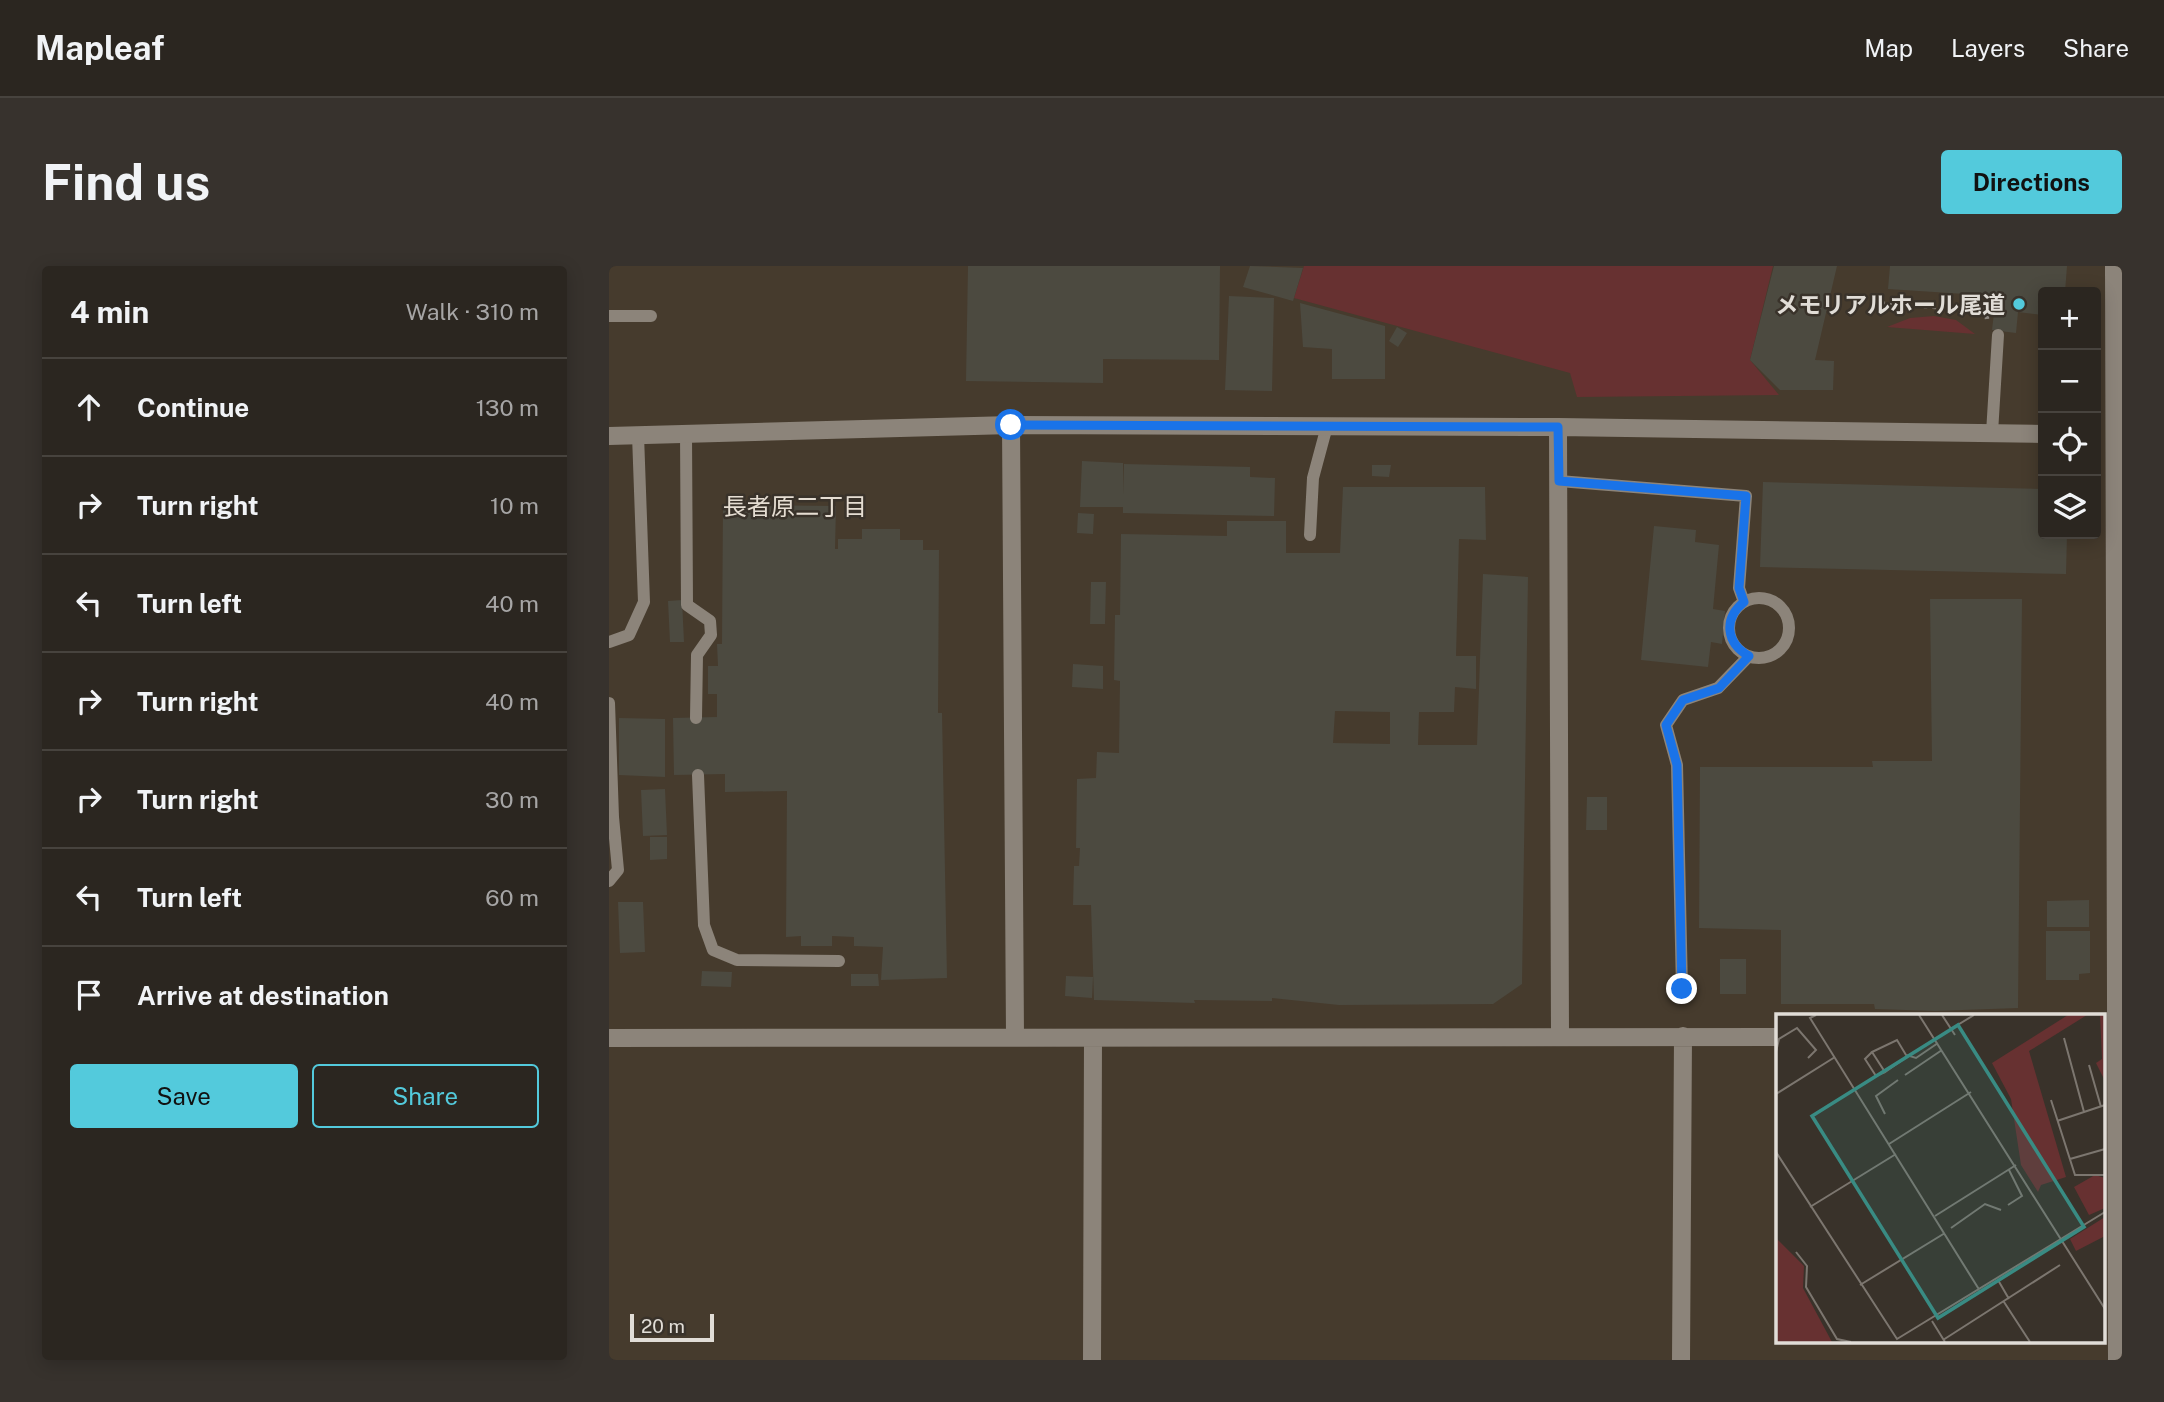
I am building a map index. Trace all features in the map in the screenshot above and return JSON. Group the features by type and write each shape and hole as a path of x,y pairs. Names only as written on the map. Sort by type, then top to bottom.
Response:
{"street":[{"path":"2114,266 2111,435 2119,912 2109,1041 2117,1360"},
{"path":"609,436 1011,425 1558,427 2038,434"},
{"path":"1011,425 1015,1037"},
{"path":"1558,427 1560,1036"},
{"path":"1681,1360 1683,1036"},
{"path":"609,1038 1776,1037"},
{"path":"1092,1360 1093,1038"}],"lane":[{"path":"609,316 651,316"},
{"path":"1992,433 1997,335"},
{"path":"1310,535 1313,478 1327,426"},
{"path":"686,433 687,605 710,621 711,635 697,654 697,718"},
{"path":"609,642 629,635 644,602 638,435"},
{"path":"1559,481 1746,496 1739,588 1744,602"},
{"path":"1763,598 1773,601 1786,615 1788,635 1777,651 1759,658 1749,656 1734,645 1729,626 1736,608 1744,602 1763,598"},
{"path":"1682,989 1677,765 1666,725 1683,700 1719,688 1749,656"},
{"path":"609,703 611,817 618,870 609,881"},
{"path":"698,775 704,925 713,950 737,960 839,961"}],"path":[{"path":"1873,303 1986,310 1987,335 1997,335"}],"shaded area":[{"path":"609,266 2122,266 2122,1360 609,1360"},
{"path":"1304,266 1773,266 1750,360 1779,395 1577,397 1570,373 1294,298"},
{"path":"1934,316 1956,320 1975,334 1887,327 1910,318"}],"building":[{"path":"968,266 1220,266 1219,360 1103,359 1103,383 966,381"},
{"path":"1250,266 1303,268 1293,301 1243,287"},
{"path":"1774,266 1837,266 1815,360 1834,361 1833,390 1780,390 1750,360"},
{"name":"メモリアルホール尾道","path":"1890,266 2067,266 2065,287 2038,287 2038,314 2018,312 2016,333 1992,330 1996,296 1888,289"},
{"path":"1229,296 1274,298 1272,391 1225,390"},
{"path":"1300,303 1385,326 1385,379 1332,379 1332,349 1303,347"},
{"path":"1397,327 1407,333 1398,347 1389,341"},
{"path":"1082,461 1123,463 1123,495 1124,464 1250,467 1250,477 1275,478 1274,516 1123,513 1123,507 1080,507"},
{"path":"1372,465 1391,465 1389,477 1372,476"},
{"path":"1763,482 2038,489 2038,539 2067,539 2066,574 1760,567"},
{"path":"1343,487 1485,487 1486,540 1459,539 1456,656 1476,656 1476,689 1455,687 1454,712 1419,712 1418,745 1477,745 1483,574 1528,577 1522,984 1493,1004 1339,1005 1272,998 1272,1001 1194,1000 1195,1003 1094,1000 1091,905 1073,905 1074,866 1079,866 1080,848 1076,848 1077,779 1096,778 1097,752 1119,753 1120,681 1114,680 1115,615 1120,615 1121,534 1227,536 1227,521 1286,521 1286,553 1340,553","holes":["1335,711 1390,712 1390,744 1333,743"]},
{"path":"723,505 836,506 835,549 838,549 838,539 862,539 862,529 900,529 900,540 923,540 923,550 939,550 938,713 942,713 947,978 881,980 883,947 854,946 854,937 832,936 832,946 801,946 801,936 786,937 787,791 725,792 725,774 674,775 673,718 717,717 717,694 708,694 708,666 718,666 717,644 722,644"},
{"path":"1078,513 1094,514 1093,534 1077,533"},
{"path":"1654,526 1696,530 1695,542 1719,545 1713,609 1725,611 1722,644 1711,642 1708,667 1641,660"},
{"path":"1091,582 1106,582 1105,624 1090,624"},
{"path":"1930,599 2022,599 2018,1008 1935,1011 1875,1009 1874,1004 1781,1004 1781,930 1699,928 1700,767 1873,767 1872,761 1932,761"},
{"path":"682,600 684,642 670,642 668,601"},
{"path":"1073,664 1103,666 1103,689 1072,687"},
{"path":"619,718 665,719 665,777 619,775"},
{"path":"665,789 667,835 643,836 641,790"},
{"path":"1587,797 1607,797 1607,830 1586,830"},
{"path":"650,837 667,837 667,859 650,860"},
{"path":"2089,900 2089,927 2047,927 2047,901"},
{"path":"618,902 643,902 645,952 620,953"},
{"path":"2046,931 2090,931 2090,973 2079,974 2079,980 2046,980"},
{"path":"1720,959 1746,959 1746,994 1720,994"},
{"path":"702,971 732,972 731,987 701,986"},
{"path":"851,974 878,974 879,986 851,986"},
{"path":"1066,976 1093,977 1092,998 1065,996"}],"place":[{"name":"メモリアルホール尾道","path":"2019,304"}],"district":[{"name":"長者原二丁目","path":"795,506"}],"route":[{"path":"1011,425 1558,427 1559,481 1746,496 1739,588 1744,602 1736,608 1729,626 1734,645 1749,656 1719,688 1683,700 1666,725 1677,765 1682,989"}]}
